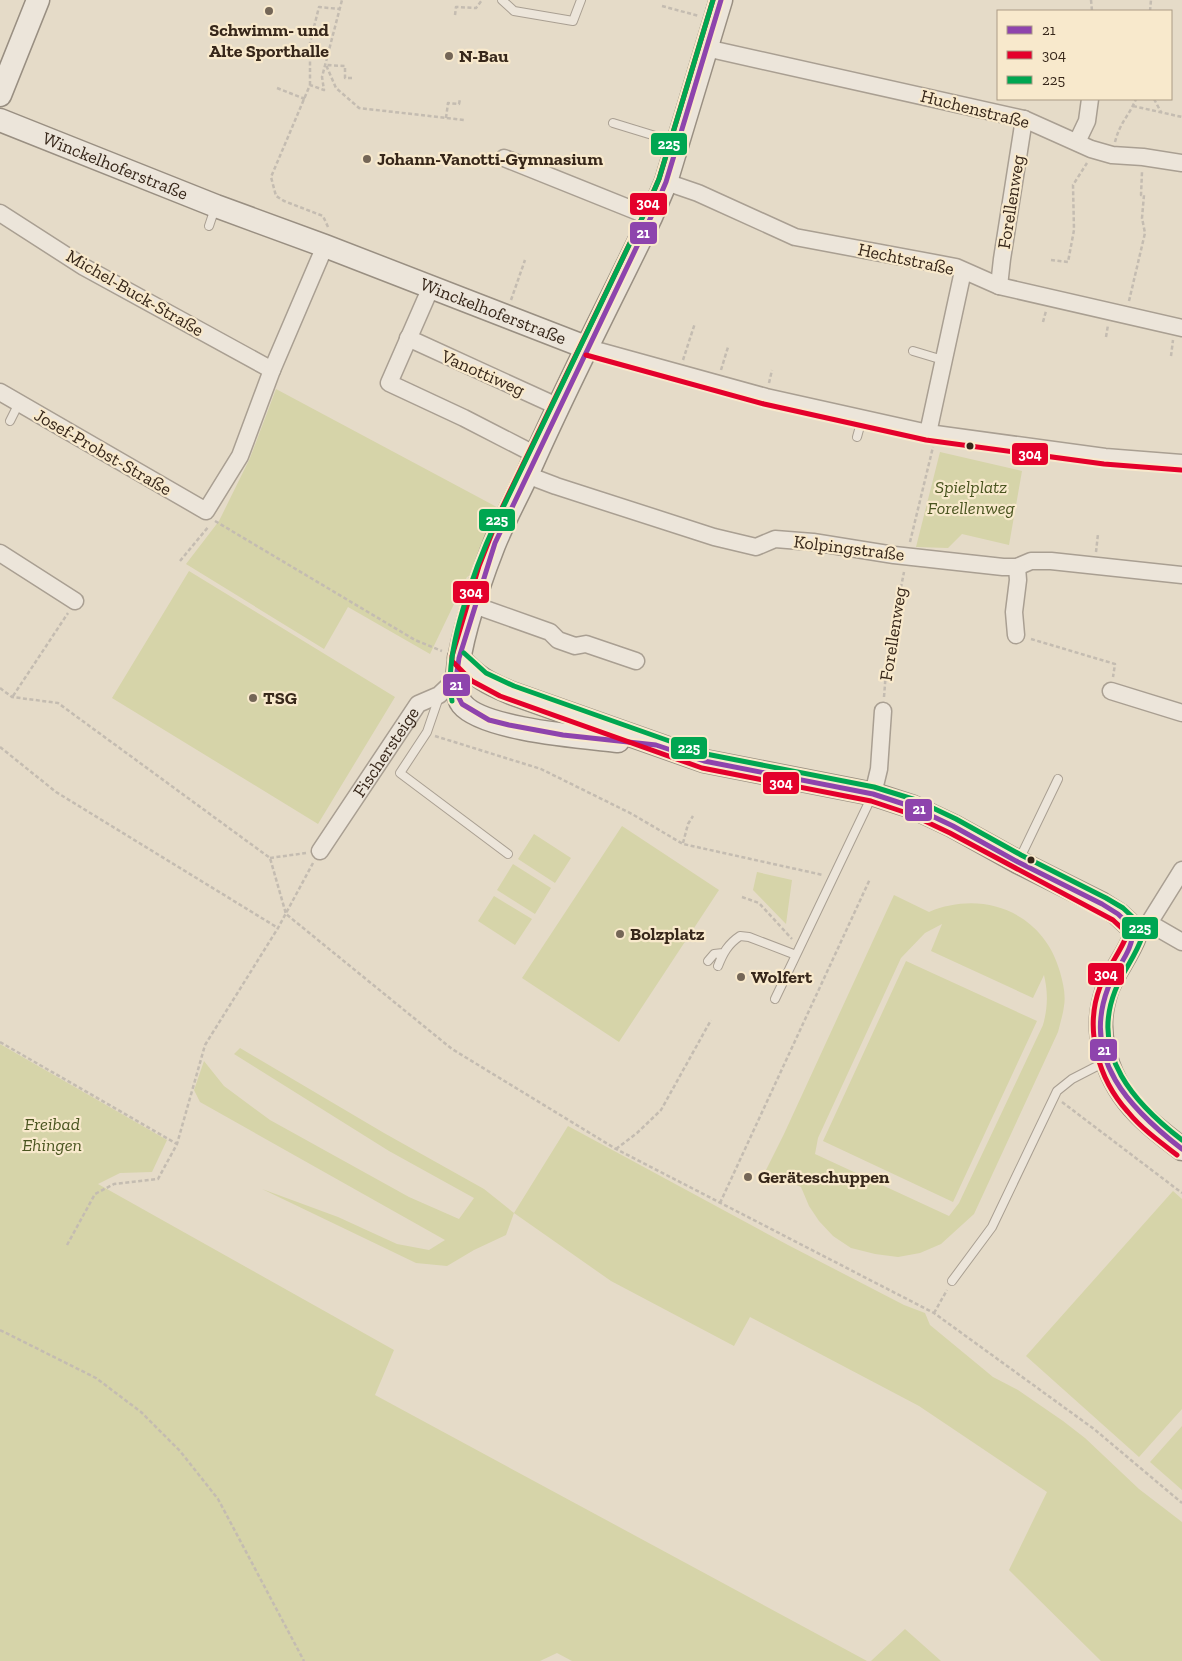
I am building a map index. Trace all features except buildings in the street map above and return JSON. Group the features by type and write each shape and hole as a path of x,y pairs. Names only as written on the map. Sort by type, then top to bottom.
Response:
{"street":[{"path":"0,95 38,0"},
{"path":"656,745 563,735 489,720 462,704 457,694 457,669 474,605 495,543 666,182 718,10"},
{"name":"Huchenstraße","path":"706,48 1024,119 1084,146 1112,155 1143,157 1182,163"},
{"path":"1084,146 1090,100"},
{"name":"Forellenweg","path":"999,286 1024,119"},
{"name":"Winckelhoferstraße","path":"0,120 212,216 327,238 431,287 588,348 766,397 928,434 1105,457 1182,463"},
{"path":"504,158 651,217"},
{"name":"Hechtstraße","path":"666,182 698,193 796,237 956,267 999,286 1182,328"},
{"name":"Michel-Buck-Straße","path":"0,213 84,267 272,370"},
{"path":"210,516 240,456 272,370 327,238"},
{"path":"928,434 963,271"},
{"path":"431,287 389,383 464,418 536,455"},
{"name":"Vanottiweg","path":"408,338 559,407"},
{"name":"Josef-Probst-Straße","path":"0,392 210,516"},
{"name":"Kolpingstraße","path":"527,475 691,530 756,548 774,539 813,542 907,556 1017,567 1031,560 1182,575"},
{"path":"0,553 76,602"},
{"path":"1016,635 1014,612 1018,580 1017,567"},
{"path":"474,605 550,632 558,640 575,646 586,644 636,661"},
{"path":"457,669 473,673 488,684 528,700 704,761 873,794 921,811 953,826 1118,914 1182,942"},
{"name":"Fischersteige","path":"320,851 418,704 439,695 457,669"},
{"path":"1111,691 1182,714"},
{"path":"873,794 879,769 883,711"},
{"path":"1182,870 1141,925 1116,971 1102,1005 1100,1019 1100,1036 1106,1062 1121,1092 1150,1124 1182,1149"}],"lane":[{"path":"502,0 514,11 574,20 581,0"},
{"path":"613,123 677,142"},
{"path":"914,351 943,360"},
{"path":"10,421 19,403"},
{"path":"857,437 862,419"},
{"path":"439,695 427,732 400,773 508,854"},
{"path":"1018,862 1058,779"},
{"path":"775,999 873,794"},
{"path":"718,966 723,953 740,936 798,952"},
{"path":"708,961 714,954 723,953"},
{"path":"952,1281 992,1227 1058,1091 1072,1079 1106,1062"}],"path":[{"path":"310,85 324,91 322,77 342,0"},
{"path":"455,15 456,7 476,8 482,0"},
{"path":"662,6 718,10"},
{"path":"327,238 326,221 322,216 276,196 270,177 310,85 310,43 319,7 340,9"},
{"path":"326,65 345,66 345,78 352,78"},
{"path":"326,65 336,88 360,108 464,120"},
{"path":"277,88 305,99"},
{"path":"446,118 448,103 459,104 460,100"},
{"path":"1112,155 1118,128 1136,100"},
{"path":"1155,100 1161,112"},
{"path":"1133,106 1182,117"},
{"path":"1051,260 1068,262 1074,230 1073,185 1089,161 1084,146"},
{"path":"1126,315 1141,257 1145,233 1142,218 1144,195 1141,195 1143,157"},
{"path":"274,168 280,170"},
{"path":"505,316 525,260"},
{"path":"678,373 695,323"},
{"path":"718,384 728,347"},
{"name":"Forellenweg","path":"883,711 887,658 907,556 933,445 928,434"},
{"path":"180,561 210,516 415,640 457,669"},
{"path":"12,697 76,602"},
{"path":"1016,635 1115,664"},
{"path":"0,688 12,697 58,702 270,858 286,914 452,1048 616,1150 934,1313 1094,1429 1182,1503"},
{"path":"427,732 541,769 632,814 683,844 833,878"},
{"path":"0,747 56,792 278,928"},
{"path":"683,844 688,824 693,816"},
{"path":"270,858 320,851"},
{"path":"67,1245 95,1194 114,1184 158,1179 177,1144 205,1045 278,928 320,851"},
{"path":"720,1203 870,879"},
{"path":"742,897 759,903 798,952"},
{"path":"616,1150 661,1110 711,1020"},
{"path":"0,1042 177,1144"},
{"path":"1055,1097 1182,1193"},
{"path":"934,1313 952,1281"},
{"path":"0,1330 96,1378 141,1412 180,1451 218,1499 304,1661"}],"green space":[{"path":"276,389 508,513 486,568 467,577 430,654 348,607 324,649 186,564 219,521 250,458"},
{"name":"Spielplatz Forellenweg","path":"940,452 1022,471 1009,545 962,534 948,548 916,547"},
{"name":"TSG","path":"189,571 395,697 318,824 112,698"},
{"name":"Bolzplatz","path":"622,826 719,890 619,1042 522,978"},
{"path":"534,834 571,858 555,883 518,859"},
{"path":"513,864 551,888 535,914 497,890"},
{"path":"757,872 792,880 786,924 753,890"},
{"path":"894,895 929,912 970,903 990,905 1009,911 1026,921 1041,934 1052,952 1063,985 1065,1002 1058,1032 974,1214 941,1244 920,1253 898,1257 851,1248 833,1236 819,1221 809,1206 801,1187 766,1170","holes":["942,924 931,951 1033,998 1044,975 1047,994 1047,1006 1043,1025 959,1203 949,1216 815,1154 818,1138 901,958 925,933"]},
{"path":"494,896 532,919 515,945 478,921"},
{"path":"906,961 1037,1021 953,1202 823,1141"},
{"name":"Freibad Ehingen","path":"0,1044 167,1140 152,1172 120,1173 98,1184 394,1350 375,1395 867,1661 572,1661 557,1653 540,1661 0,1661"},
{"path":"240,1048 384,1133 484,1189 514,1213 506,1235 474,1250 447,1266 416,1263 262,1189 338,1217 397,1244 429,1250 445,1240 200,1102 194,1090 204,1061 224,1086 270,1120 409,1197 459,1219 474,1198 389,1151 234,1054"},
{"path":"568,1126 788,1245 904,1305 925,1313 930,1325 993,1377 1018,1390 1063,1421 1085,1438 1139,1489 1182,1522 1182,1661 1101,1661 1009,1570 1047,1492 919,1406 750,1317 734,1346 611,1281 514,1213"},
{"path":"1173,1191 1182,1199 1182,1409 1139,1457 1026,1356"},
{"path":"1182,1426 1182,1490 1150,1462"},
{"path":"905,1629 941,1661 871,1661"}],"transit line":[{"name":"304","path":"713,0 659,179 644,214 501,510 479,566 452,661 472,681 500,696 702,768 871,801 910,814 950,833 1113,920 1127,935 1103,980 1095,1003 1093,1020 1097,1053 1109,1084 1128,1112 1151,1135 1177,1155"},
{"name":"225","path":"452,701 450,682 456,635 479,562 496,522 659,179 713,0"},
{"name":"21","path":"721,0 666,182 495,543 459,658 456,679 457,694 462,704 489,720 509,725 563,735 656,745 704,761 873,794 913,807 1102,904 1118,914 1133,928"},
{"name":"304","path":"586,355 764,404 926,440 1104,464 1181,470"},
{"name":"225","path":"464,653 486,673 514,686 706,754 874,787 916,800 956,819 1123,908 1139,923 1142,937 1118,984 1109,1014 1108,1036 1113,1057 1122,1076 1148,1111 1182,1140"},
{"name":"21","path":"1133,928 1131,944 1111,980 1101,1014 1101,1037 1106,1060 1115,1080 1129,1099 1163,1134 1182,1149"}],"place":[{"name":"Schwimm- und Alte Sporthalle","path":"269,11"},
{"name":"N-Bau","path":"449,56"},
{"name":"Johann-Vanotti-Gymnasium","path":"367,159"},
{"name":"TSG","path":"253,698"},
{"name":"Bolzplatz","path":"620,934"},
{"name":"Wolfert","path":"741,977"},
{"name":"Geräteschuppen","path":"748,1177"}]}
